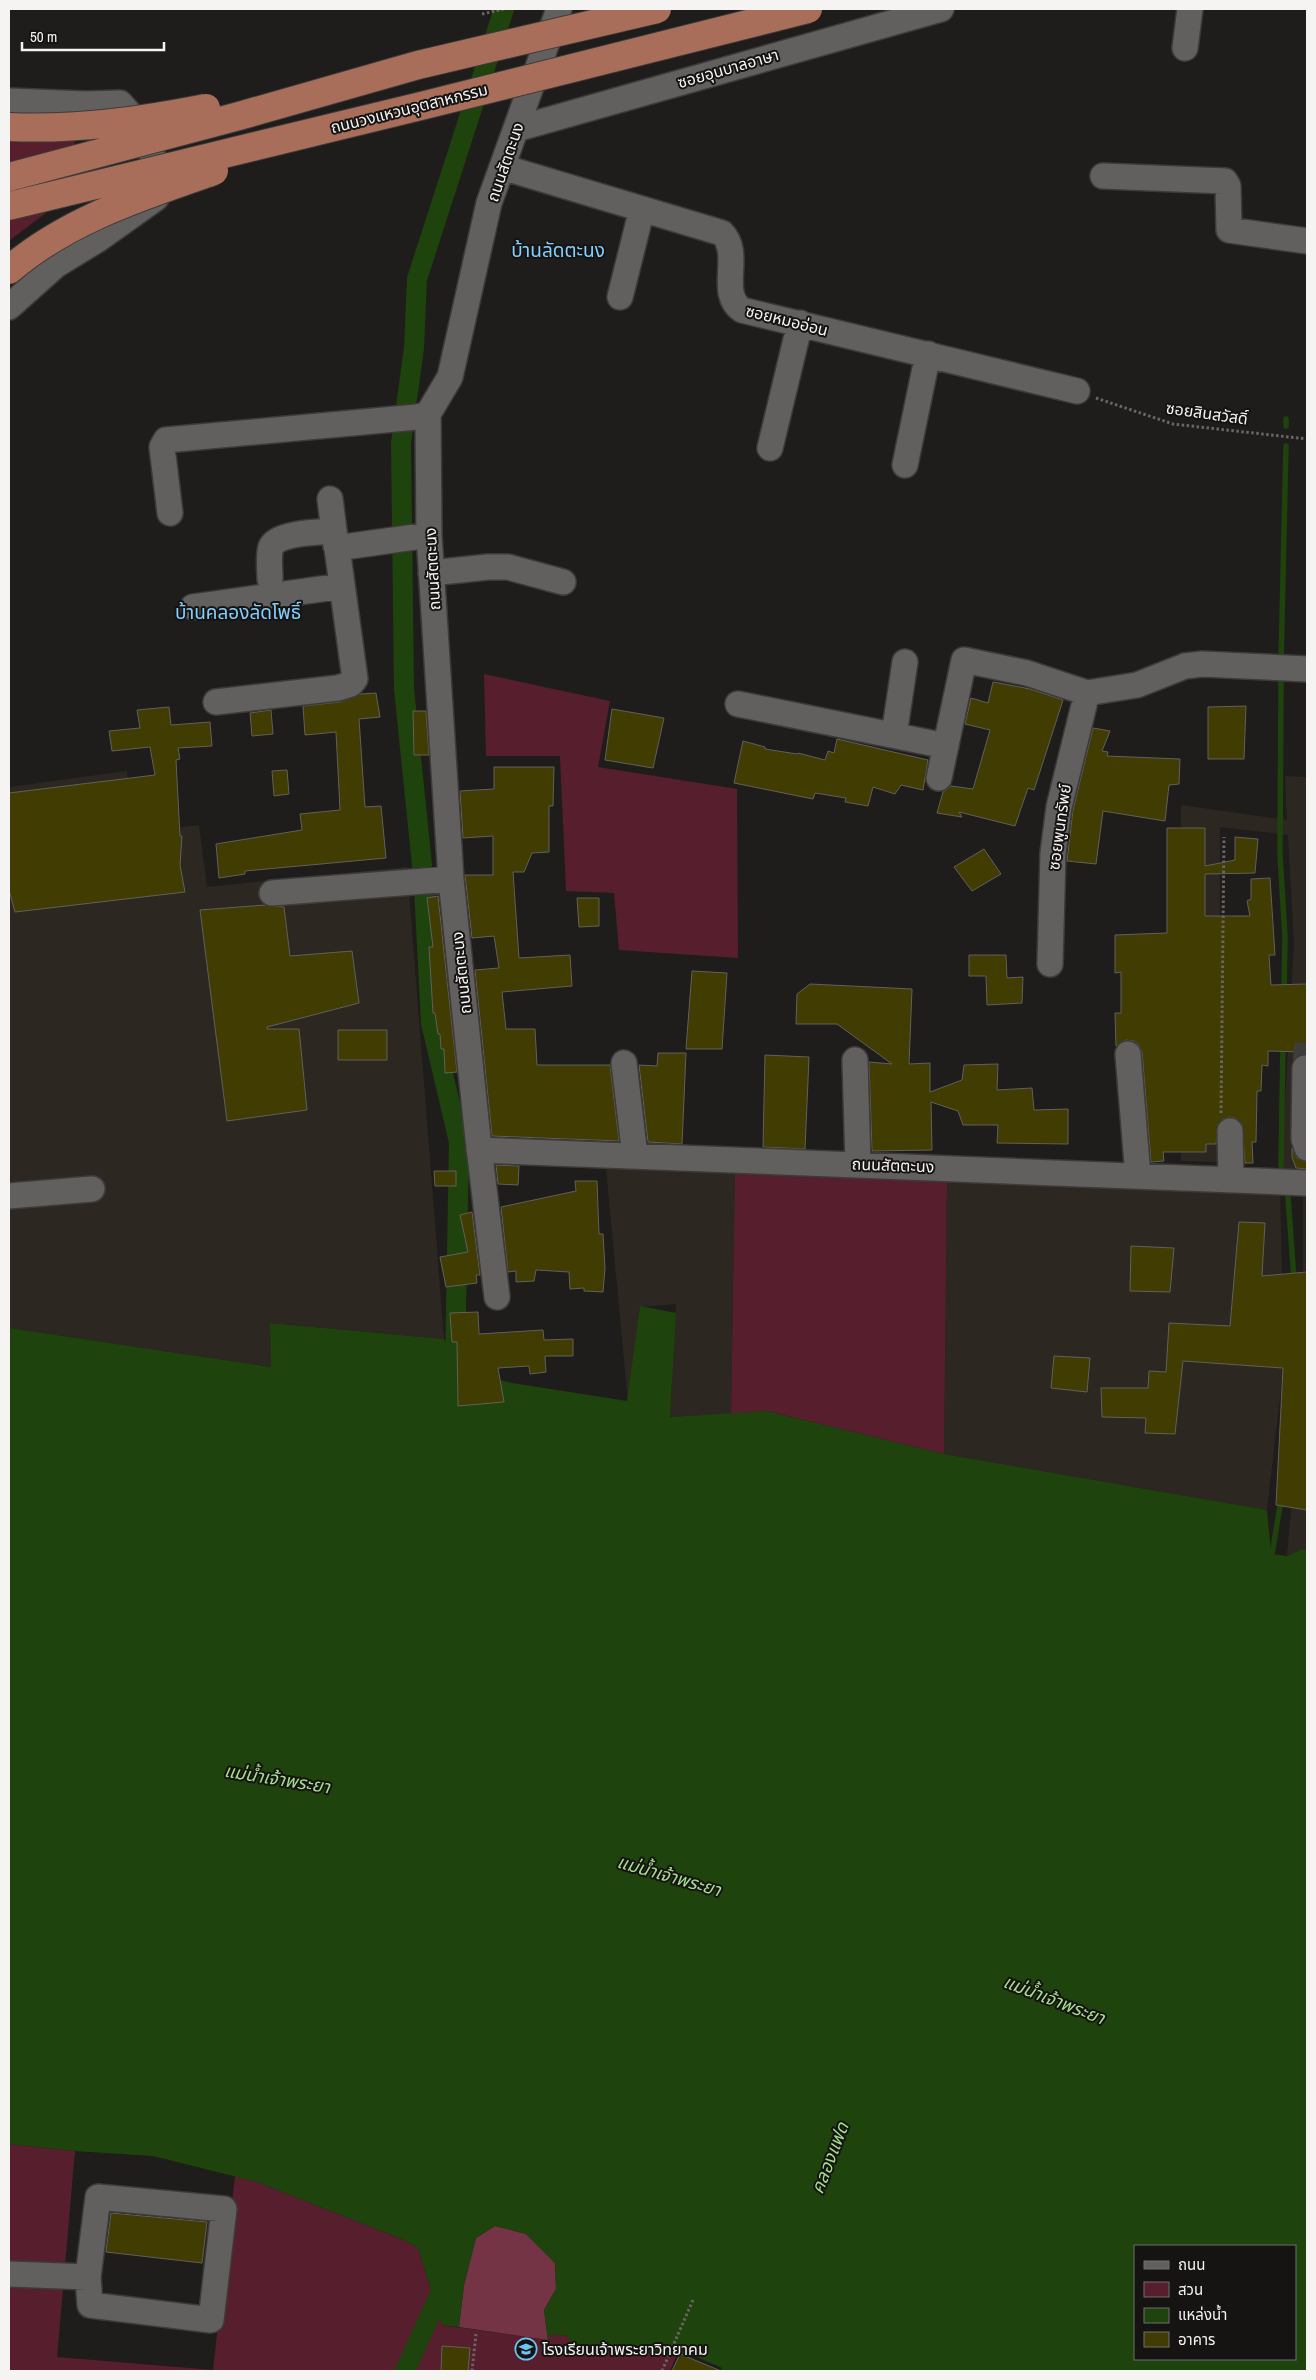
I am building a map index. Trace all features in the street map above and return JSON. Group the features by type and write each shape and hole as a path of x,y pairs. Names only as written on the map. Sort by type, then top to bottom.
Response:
{"main road":[{"path":"9,127 46,129 105,125 167,116 418,65 657,9"},
{"name":"ถนนวงแหวนอุตสาหกรรม","path":"9,206 425,105 808,9"},
{"path":"9,177 212,124 418,65"},
{"path":"9,270 64,231 117,206 246,161 425,105"}],"street":[{"name":"ถนนสัตตะนง","path":"497,1297 479,1150 451,879 431,573 423,537 423,416 450,377 490,203 559,9"},
{"name":"ซอยอุนบาลอาษา","path":"516,129 941,9"},
{"path":"1185,48 1190,9"},
{"path":"9,101 86,104 120,103 146,134 156,167 156,198 97,240 56,265 9,307"},
{"name":"ซอยหมออ่อน","path":"502,167 722,233 731,246 731,294 735,305 742,310 1077,391"},
{"path":"1103,176 1225,182 1228,186 1229,230 1307,241"},
{"path":"620,297 642,209"},
{"path":"770,448 800,323"},
{"path":"905,465 928,354"},
{"path":"170,513 162,447 166,440 423,416"},
{"path":"216,702 338,688 351,684 355,679 330,499"},
{"path":"270,579 270,548 274,542 282,537 390,542 423,537"},
{"path":"431,573 488,567 508,567 563,582"},
{"path":"193,607 342,586"},
{"path":"939,778 964,660 1026,673 1087,693 1137,686 1185,666 1202,664 1307,669"},
{"path":"894,735 905,662"},
{"name":"ซอยพูนทรัพย์","path":"1050,964 1053,853 1059,807 1087,693"},
{"path":"738,704 946,746"},
{"path":"272,893 451,879"},
{"path":"1128,1054 1138,1176"},
{"path":"855,1060 858,1164"},
{"path":"624,1063 635,1156"},
{"path":"1305,1068 1304,1139 1307,1148"},
{"path":"1225,1126 1231,1179"},
{"name":"ถนนสัตตะนง","path":"479,1150 1307,1183"},
{"path":"9,1196 92,1188"},
{"path":"98,2197 224,2209 211,2320 90,2305 88,2277 98,2197"},
{"path":"9,2274 88,2277"}],"path":[{"path":"482,14 504,9"},
{"name":"ซอยสินสวัสดิ์","path":"1077,391 1172,424 1307,439"},
{"path":"1224,837 1225,1126"},
{"path":"662,2371 693,2300"},
{"path":"472,2371 476,2334"}],"shaded area":[{"path":"127,771 133,833 199,825 207,887 407,867 444,1339 270,1323 272,1367 9,1328 9,787"},
{"path":"1285,776 1307,777 1307,1176 1281,1175 1294,943 1288,835 1220,827 1219,1162 1181,1161 1181,805 1287,820"},
{"path":"606,1168 735,1170 731,1414 670,1417 676,1304 640,1307 628,1402"},
{"path":"947,1178 1280,1190 1284,1362 1267,1510 944,1454"},
{"path":"1303,1194 1307,1194 1307,1550 1302,1549 1287,1556 1303,1373"},
{"path":"495,2226 526,2234 555,2263 556,2289 544,2310 548,2340 459,2327 464,2285 476,2238"}],"green space":[{"path":"9,99 86,104 55,206 9,241"},
{"path":"484,674 610,701 598,767 737,789 738,958 619,950 614,893 566,891 560,756 486,756"},
{"path":"735,1170 947,1178 944,1454 767,1411 731,1414"},
{"path":"9,2144 75,2151 57,2357 213,2370 235,2176 257,2182 404,2240 418,2248 442,2325 547,2340 552,2334 567,2336 572,2343 677,2355 670,2371 9,2371"}],"water":[{"path":"640,1306 676,1313 670,1417 767,1411 944,1454 1267,1510 1271,1554 1287,1556 1302,1549 1307,1550 1307,2371 721,2371 722,2368 690,2354 677,2355 572,2343 567,2336 552,2334 548,2340 544,2310 556,2289 555,2263 526,2234 495,2226 476,2238 464,2285 459,2327 442,2325 418,2248 404,2240 257,2182 153,2156 9,2144 9,1328 271,1367 270,1323 444,1339 458,1370 512,1383 627,1401"}],"building":[{"path":"993,682 1030,689 1063,700 1034,790 1028,788 1015,826 959,812 962,817 937,813 943,792 951,786 973,789 990,730 965,724 971,698 988,703"},
{"path":"376,693 380,717 359,719 365,807 381,806 386,858 245,871 245,874 219,878 216,844 302,830 300,814 340,810 336,732 305,735 303,706 340,702 360,694"},
{"path":"1246,706 1244,759 1208,759 1208,707"},
{"path":"169,707 171,725 210,722 212,746 178,748 180,759 176,760 180,836 182,836 180,865 185,892 15,912 9,890 9,793 155,775 150,747 112,751 109,731 140,728 137,710"},
{"path":"612,709 664,718 653,768 605,760"},
{"path":"271,710 273,734 252,736 250,713"},
{"path":"413,711 426,711 429,755 414,755"},
{"path":"1093,728 1110,731 1102,751 1108,752 1107,756 1180,759 1179,784 1169,785 1165,821 1103,811 1096,864 1067,861 1073,810"},
{"path":"837,739 928,760 923,790 901,785 895,794 873,787 868,806 845,802 846,798 815,793 813,799 734,783 743,741 765,747 765,749 798,753 825,760 828,751 834,753"},
{"path":"494,767 554,767 553,806 549,806 549,852 532,853 524,872 513,872 519,958 570,955 572,986 502,992 506,1029 535,1029 537,1065 610,1065 619,1141 492,1136 475,970 499,968 494,936 472,938 465,875 493,875 493,836 463,838 460,791 494,789"},
{"path":"287,770 289,794 274,796 272,771"},
{"path":"1167,828 1205,828 1205,866 1235,860 1235,837 1258,839 1255,873 1205,874 1205,916 1250,916 1247,901 1251,899 1251,879 1270,878 1275,955 1269,955 1271,985 1307,984 1307,1052 1268,1051 1268,1066 1262,1065 1261,1091 1257,1091 1256,1142 1252,1142 1253,1163 1245,1163 1242,1124 1237,1119 1230,1117 1223,1119 1218,1124 1216,1144 1206,1144 1206,1152 1163,1152 1164,1161 1151,1162 1142,1052 1139,1045 1134,1041 1126,1040 1116,1046 1115,1013 1121,1013 1121,972 1115,973 1115,935 1167,933"},
{"path":"984,849 1001,874 972,891 954,867"},
{"path":"438,896 457,1072 445,1073 444,1049 441,1049 440,1034 438,1034 435,1013 433,1013 429,947 433,947 427,898"},
{"path":"577,898 599,898 599,926 579,927"},
{"path":"265,905 284,907 290,956 352,951 359,1003 267,1027 267,1029 299,1029 307,1110 227,1121 200,910"},
{"path":"969,955 1006,955 1007,978 1023,977 1022,1003 987,1005 986,976 969,976"},
{"path":"692,971 727,973 722,1049 686,1049"},
{"path":"810,984 912,989 909,1064 930,1063 930,1092 962,1080 964,1065 998,1064 997,1090 1032,1088 1034,1110 1068,1109 1068,1144 997,1143 998,1125 963,1125 958,1111 931,1102 932,1150 872,1151 869,1062 892,1064 837,1024 796,1024 797,994"},
{"path":"338,1030 387,1030 387,1060 338,1060"},
{"path":"658,1053 686,1053 682,1144 648,1142 639,1065 657,1066"},
{"path":"765,1055 809,1057 805,1149 763,1147"},
{"path":"1292,1148 1297,1158 1307,1162 1307,1169 1296,1168 1292,1157"},
{"path":"496,1165 519,1166 518,1185 498,1184"},
{"path":"434,1171 456,1171 456,1186 435,1186"},
{"path":"575,1181 597,1181 599,1234 603,1234 605,1268 603,1292 584,1291 584,1288 570,1289 569,1272 536,1270 534,1281 516,1282 516,1271 508,1272 501,1207 576,1191"},
{"path":"472,1212 480,1275 476,1275 477,1283 446,1287 440,1257 468,1252 460,1215"},
{"path":"1239,1222 1265,1223 1262,1276 1307,1272 1307,1510 1276,1505 1283,1368 1183,1361 1175,1434 1145,1433 1146,1418 1102,1417 1101,1388 1148,1388 1149,1371 1166,1372 1169,1323 1230,1326"},
{"path":"1131,1246 1174,1248 1170,1292 1130,1291"},
{"path":"478,1312 479,1334 543,1330 544,1340 573,1339 573,1356 545,1356 546,1372 530,1374 529,1366 498,1368 504,1402 458,1406 457,1342 452,1342 450,1313"},
{"path":"1054,1356 1090,1358 1087,1392 1051,1388"},
{"path":"111,2213 207,2222 202,2263 106,2252"},
{"path":"442,2346 470,2348 468,2371 441,2371"},
{"path":"680,2354 721,2371 672,2371"}],"waterway":[{"path":"422,865 404,689 401,443 414,348 417,279 504,9"},
{"path":"1286,419 1286,426"},
{"path":"1281,661 1286,446"},
{"path":"1281,682 1280,855 1285,937 1284,992"},
{"path":"424,887 431,1023 459,1142 455,1367 451,1391"},
{"path":"1281,1166 1283,1044"},
{"path":"1288,1197 1294,1280"},
{"path":"1271,1560 1281,1500"},
{"path":"405,2371 446,2280"}],"tunnel":[{"path":"1305,1068 1307,1040"}],"place":[{"name":"โรงเรียนเจ้าพระยาวิทยาคม","path":"526,2349"}],"district":[{"name":"บ้านลัดตะนง","path":"558,250"},
{"name":"บ้านคลองลัดโพธิ์","path":"238,612"}],"water label":[{"name":"แม่น้ำเจ้าพระยา","path":"277,1779"},
{"name":"แม่น้ำเจ้าพระยา","path":"669,1876"},
{"name":"แม่น้ำเจ้าพระยา","path":"1054,2000"},
{"name":"คลองแฟด","path":"830,2158"}]}
